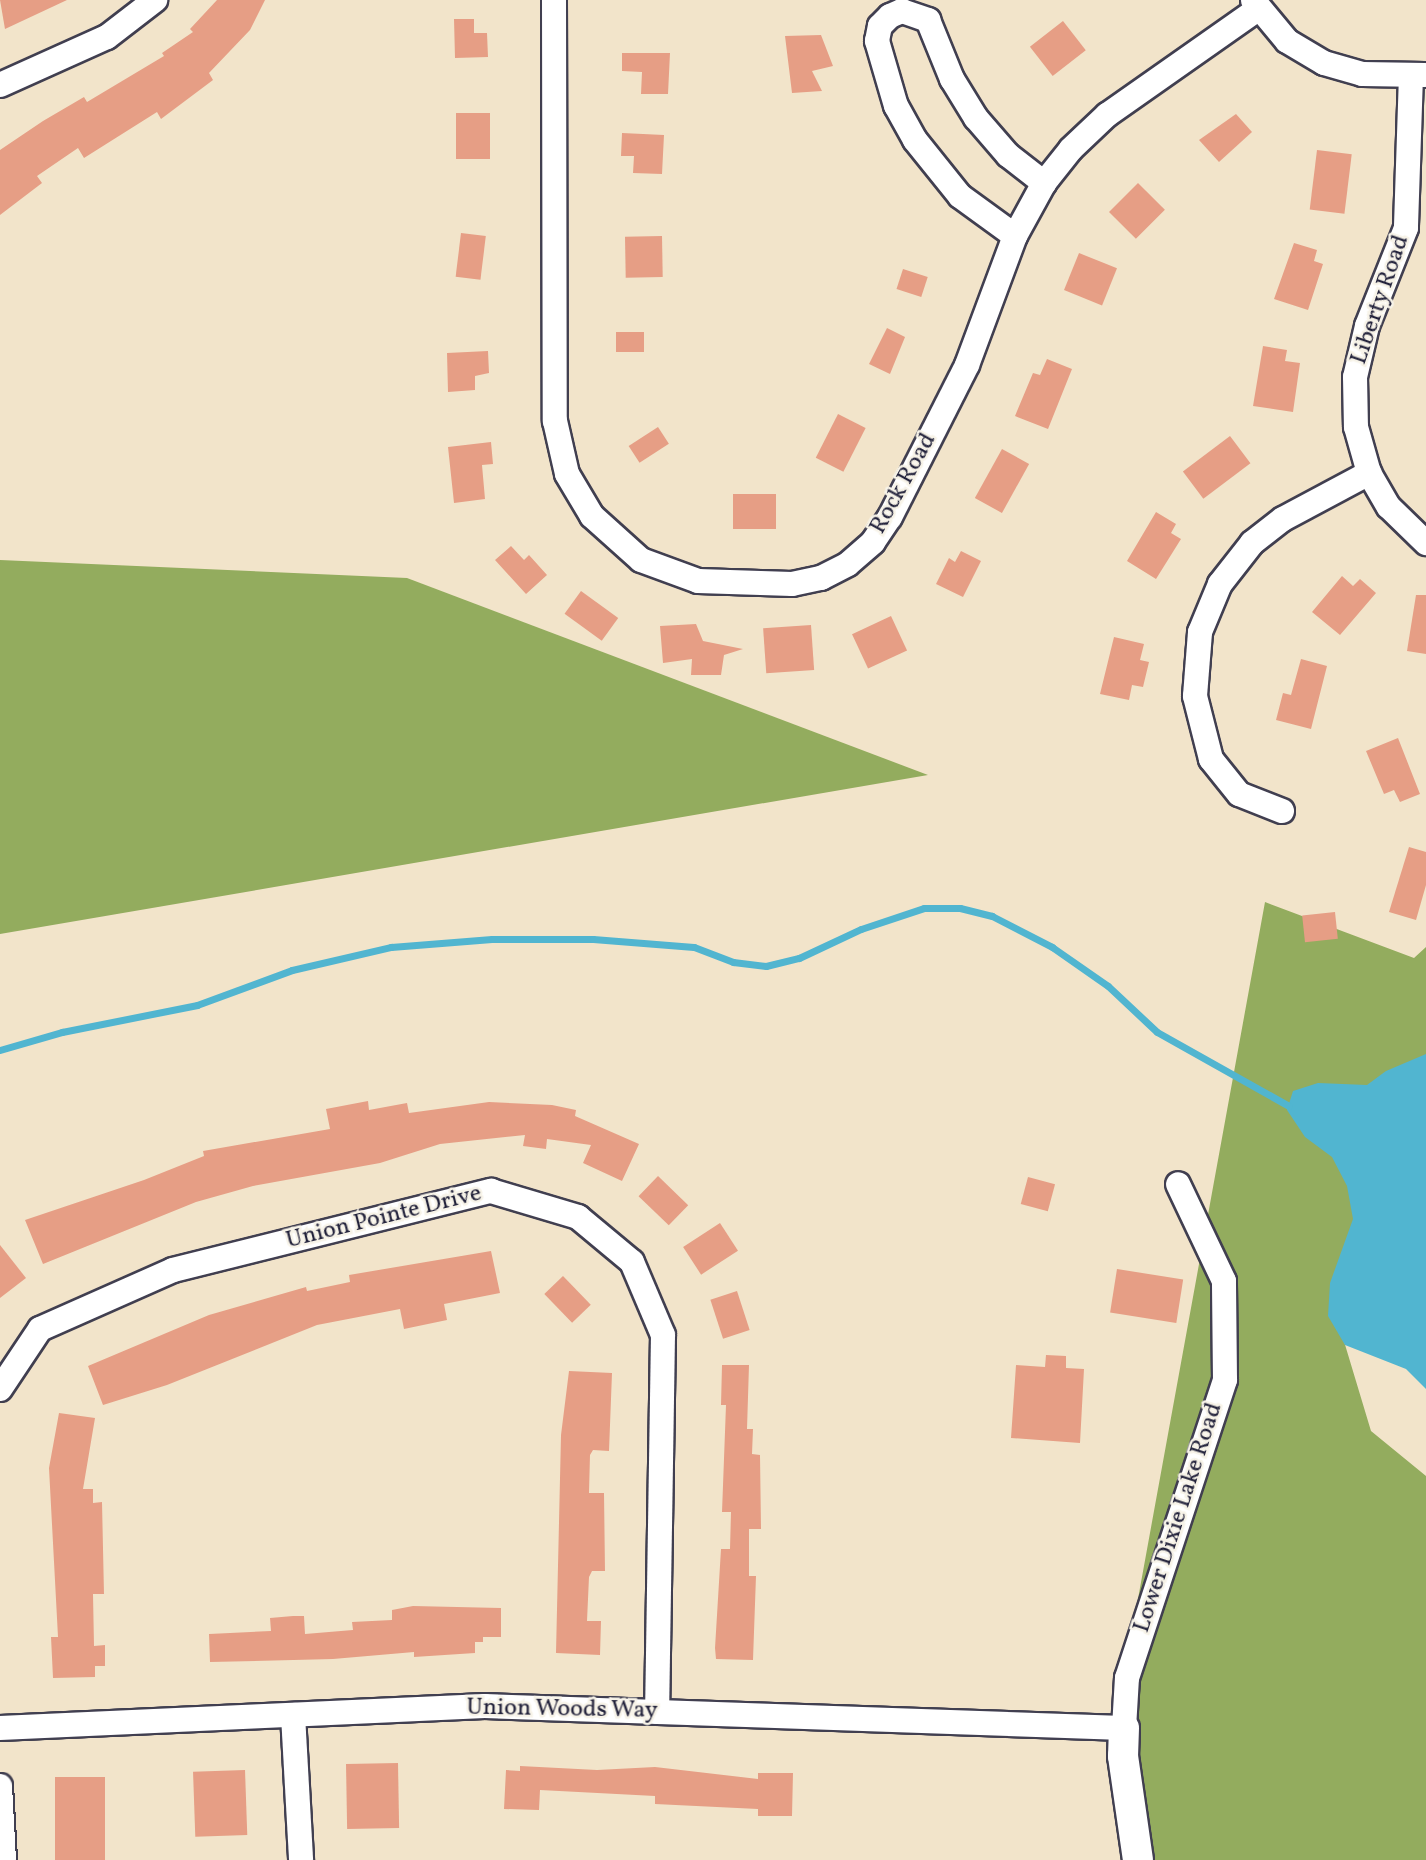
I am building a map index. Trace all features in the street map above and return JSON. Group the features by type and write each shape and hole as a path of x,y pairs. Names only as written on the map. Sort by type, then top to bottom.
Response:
{"street":[{"path":"0,85 107,37 155,0"},
{"name":"Rock Road","path":"554,0 555,421 568,474 592,516 642,560 698,581 792,584 821,578 856,557 890,517 967,365 1015,236 1044,183 1107,115 1256,5 1287,41 1324,63 1362,74 1419,75"},
{"path":"1015,236 960,196 915,140 896,106 877,41 880,26 890,16 902,11 928,20 952,79 975,118 1009,155 1044,183"},
{"name":"Liberty Road","path":"1419,75 1406,228 1367,326 1355,377 1356,426 1369,473 1389,508 1426,542"},
{"path":"1282,811 1239,794 1211,759 1195,696 1200,632 1220,584 1252,543 1283,519 1369,473"},
{"name":"Lower Dixie Lake Road","path":"1138,1860 1123,1756 1127,1678 1225,1380 1224,1281 1178,1184"},
{"name":"Union Pointe Drive","path":"0,1389 40,1329 173,1270 491,1191 578,1217 632,1262 663,1335 657,1712"},
{"name":"Union Woods Way","path":"0,1728 485,1706 1124,1728"},
{"path":"293,1715 301,1860"},
{"path":"0,1786 4,1860"}],"green space":[{"path":"0,560 407,578 928,775 0,934"},
{"path":"1265,902 1414,958 1426,947 1426,1125 1340,1328 1371,1431 1426,1476 1426,1860 1134,1860 1119,1703"}],"water":[{"path":"1426,1054 1426,1389 1406,1369 1345,1345 1328,1316 1330,1283 1353,1219 1347,1186 1332,1157 1305,1137 1287,1110 1293,1091 1318,1083 1367,1085 1386,1071"}],"building":[{"path":"0,0 67,0 5,29"},
{"path":"217,0 265,0 250,30 209,73 213,80 161,119 157,112 84,158 78,148 37,176 42,183 0,215 0,150 84,97 87,102 164,56 162,53 193,32 190,29"},
{"path":"454,19 474,19 474,33 487,33 488,57 455,58"},
{"path":"1063,21 1086,50 1053,76 1030,47"},
{"path":"821,35 833,66 812,71 822,91 792,93 785,36"},
{"path":"622,53 670,53 668,94 641,94 642,72 622,71"},
{"path":"456,113 490,113 490,159 456,159"},
{"path":"1236,114 1252,132 1219,162 1199,140"},
{"path":"622,133 664,135 662,174 633,173 634,156 621,156"},
{"path":"1317,150 1352,154 1344,214 1310,210"},
{"path":"1138,183 1165,210 1136,239 1109,212"},
{"path":"461,233 486,236 480,280 456,277"},
{"path":"662,236 663,277 626,278 625,237"},
{"path":"1294,243 1317,250 1314,261 1323,264 1308,310 1274,299"},
{"path":"1079,253 1117,268 1102,305 1064,290"},
{"path":"903,269 928,277 921,297 897,289"},
{"path":"887,328 905,337 890,374 869,364"},
{"path":"616,332 644,332 644,352 616,352"},
{"path":"1263,346 1287,350 1285,361 1300,363 1293,412 1253,406"},
{"path":"488,351 489,373 475,376 475,390 448,392 447,353"},
{"path":"1047,359 1072,369 1048,429 1015,416 1033,373 1040,375"},
{"path":"838,414 866,428 843,472 816,458"},
{"path":"658,427 669,444 640,463 629,446"},
{"path":"1230,436 1250,463 1203,499 1183,472"},
{"path":"491,442 493,464 482,465 485,499 454,503 448,447"},
{"path":"1002,449 1029,464 1002,513 975,498"},
{"path":"733,494 776,494 776,529 733,529"},
{"path":"1156,512 1176,524 1171,533 1181,539 1156,579 1127,561"},
{"path":"511,546 524,560 529,555 547,575 526,594 495,560"},
{"path":"961,551 981,561 963,597 936,584 949,558 955,562"},
{"path":"1342,576 1353,586 1360,579 1376,593 1340,635 1312,612"},
{"path":"581,591 618,618 602,641 565,614"},
{"path":"1416,595 1426,595 1426,654 1407,651"},
{"path":"891,616 907,650 868,669 852,634"},
{"path":"696,624 703,641 743,649 724,655 721,675 691,675 692,659 663,663 660,626"},
{"path":"811,625 814,670 766,673 763,628"},
{"path":"1114,637 1144,644 1140,660 1149,662 1143,687 1132,685 1129,700 1100,694"},
{"path":"1301,659 1327,666 1311,729 1276,720 1283,693 1291,695"},
{"path":"1398,738 1420,794 1400,802 1394,790 1384,794 1366,751"},
{"path":"1409,847 1426,852 1426,885 1416,920 1389,912"},
{"path":"1335,912 1338,939 1305,942 1302,915"},
{"path":"368,1101 369,1110 407,1103 409,1113 489,1102 552,1105 576,1110 575,1116 639,1144 622,1181 583,1163 591,1145 547,1139 546,1149 523,1146 525,1135 440,1144 380,1163 253,1186 196,1202 43,1264 25,1220 144,1180 204,1156 203,1151 330,1129 326,1109"},
{"path":"658,1176 688,1205 669,1225 639,1196"},
{"path":"1028,1177 1055,1184 1048,1211 1021,1204"},
{"path":"720,1223 738,1251 701,1275 683,1247"},
{"path":"0,1245 26,1278 0,1298"},
{"path":"491,1251 500,1293 444,1304 447,1320 404,1329 400,1309 317,1325 167,1385 103,1405 88,1366 209,1315 306,1287 307,1291 350,1282 349,1275"},
{"path":"1117,1269 1183,1279 1176,1323 1110,1312"},
{"path":"563,1276 591,1305 572,1323 544,1294"},
{"path":"737,1291 750,1330 723,1339 710,1300"},
{"path":"1046,1355 1066,1356 1066,1368 1084,1369 1080,1443 1011,1438 1016,1365 1045,1367"},
{"path":"722,1365 749,1365 747,1429 753,1429 752,1454 760,1455 761,1529 749,1529 749,1576 756,1576 753,1660 716,1659 721,1549 730,1549 731,1512 722,1512 726,1405 721,1405"},
{"path":"569,1371 612,1373 609,1451 593,1450 590,1455 589,1493 604,1493 605,1571 592,1571 589,1577 587,1621 601,1621 600,1655 556,1653 561,1435"},
{"path":"59,1413 95,1418 83,1489 93,1489 93,1503 102,1502 104,1594 93,1594 94,1646 105,1645 105,1666 95,1666 95,1677 53,1678 51,1637 58,1637 49,1468"},
{"path":"413,1606 501,1608 501,1637 483,1637 483,1642 475,1642 475,1653 414,1657 414,1652 333,1659 210,1662 209,1634 271,1631 270,1618 293,1616 304,1616 305,1634 353,1630 352,1622 392,1620 392,1610"},
{"path":"398,1763 399,1828 347,1829 346,1764"},
{"path":"520,1766 597,1770 655,1767 758,1779 758,1773 793,1773 792,1816 758,1816 758,1809 655,1804 655,1796 540,1790 539,1810 504,1809 506,1770 520,1771"},
{"path":"245,1770 247,1835 195,1837 193,1772"},
{"path":"55,1777 105,1777 105,1860 55,1860"}],"waterway":[{"path":"0,1050 62,1032 197,1005 292,970 391,947 492,939 593,939 694,947 733,962 766,966 799,958 861,929 924,908 960,908 992,916 1052,947 1108,986 1157,1032 1289,1106"}]}
